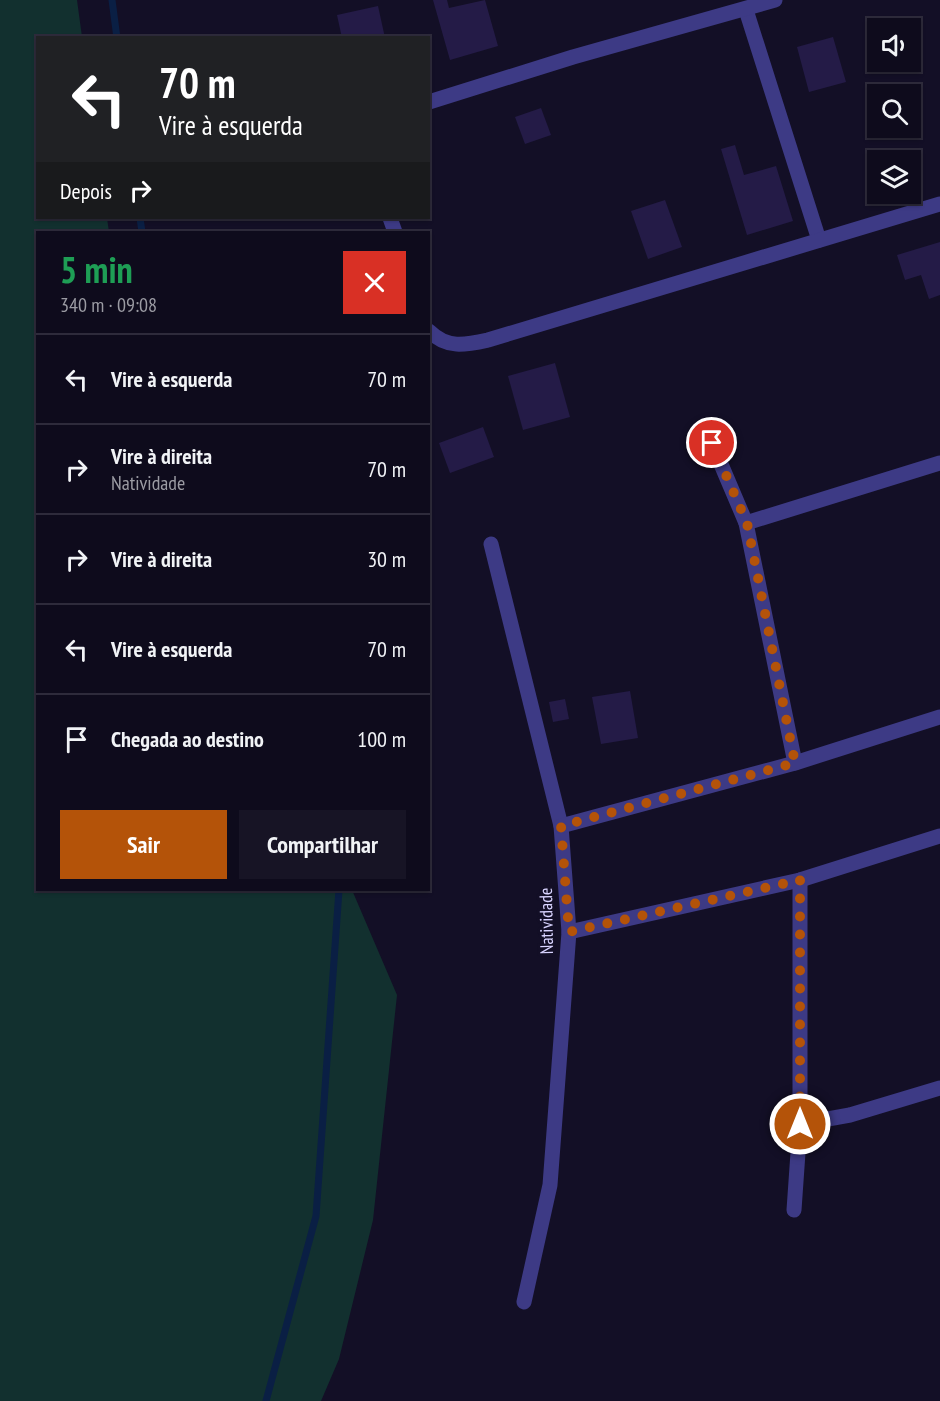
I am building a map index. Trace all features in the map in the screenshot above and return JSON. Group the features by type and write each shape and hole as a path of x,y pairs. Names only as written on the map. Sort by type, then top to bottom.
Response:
{"street":[{"path":"430,102 573,57 775,0"},
{"path":"746,10 819,240"},
{"path":"430,332 449,345 465,345 940,204"},
{"path":"712,443 747,523 795,763"},
{"path":"747,523 940,463"},
{"name":"Natividade","path":"491,544 561,826 569,932 550,1185 524,1302"},
{"path":"561,826 795,763 940,717"},
{"path":"569,932 800,880 940,836"},
{"path":"794,1210 800,1124 800,880"},
{"path":"800,1124 850,1115 940,1088"}],"green space":[{"path":"0,0 77,0 82,36 36,36 36,219 107,219 109,231 36,231 36,891 352,891 397,995 373,1220 339,1359 321,1401 0,1401"}],"building":[{"path":"433,0 447,0 449,8 485,0 498,46 450,60"},
{"path":"378,6 385,36 342,36 337,15"},
{"path":"833,37 846,82 809,92 797,47"},
{"path":"541,108 551,135 525,144 515,117"},
{"path":"735,145 744,175 776,166 793,221 747,235 721,149"},
{"path":"665,200 682,247 648,259 631,211"},
{"path":"940,242 940,295 929,299 921,275 905,280 897,255"},
{"path":"555,363 570,417 523,430 508,376"},
{"path":"483,427 494,457 450,473 439,443"},
{"path":"630,691 638,738 601,744 592,697"},
{"path":"565,699 569,719 553,722 549,702"}],"waterway":[{"path":"112,0 117,36"},
{"path":"140,219 142,231"},
{"path":"266,1401 316,1216 339,891"}],"route":[{"path":"712,443 747,523 795,763 561,826 569,932 800,880 800,1124"}]}
